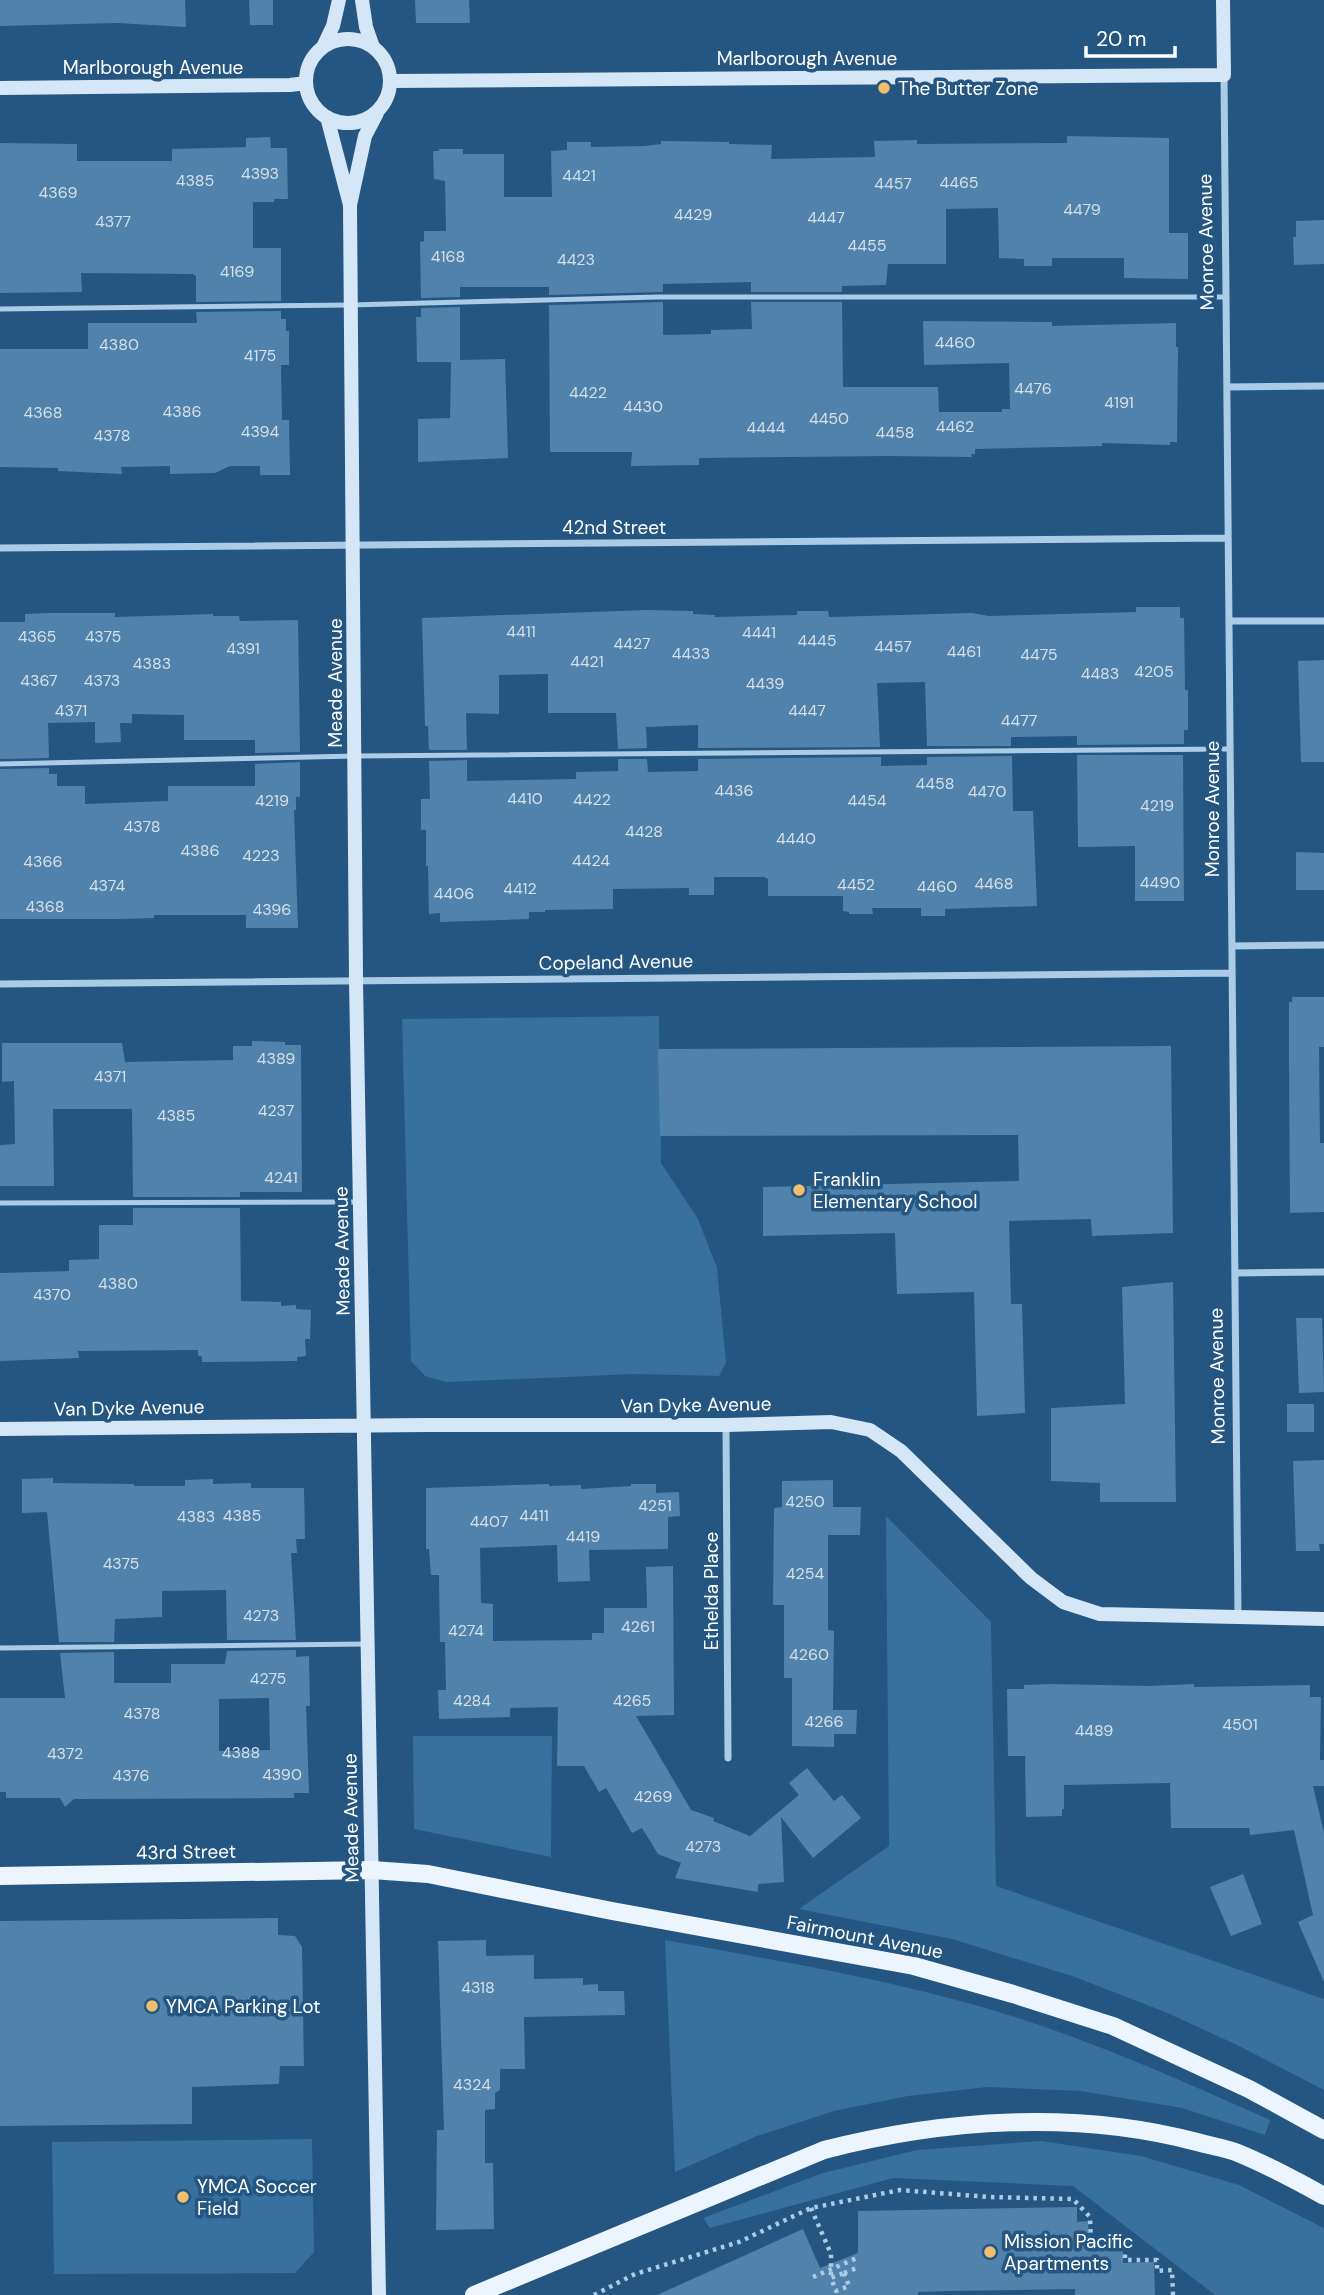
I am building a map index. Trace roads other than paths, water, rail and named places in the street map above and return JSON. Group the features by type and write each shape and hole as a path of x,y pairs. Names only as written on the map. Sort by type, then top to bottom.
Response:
{"main road":[{"path":"323,47 333,26 339,0"},
{"path":"362,0 366,27 373,47"},
{"name":"Monroe Avenue","path":"1223,0 1224,75"},
{"path":"353,39 364,41 373,47 388,68 390,81 388,96 380,109 361,121 338,122 327,117 309,97 307,69 313,57 332,42 353,39"},
{"name":"Marlborough Avenue","path":"390,81 1224,75"},
{"name":"Marlborough Avenue","path":"0,88 306,83"},
{"name":"Meade Avenue","path":"379,2295 356,981 350,205 365,136 380,109"},
{"name":"Meade Avenue","path":"327,117 350,205"},
{"name":"Van Dyke Avenue","path":"0,1429 726,1425 831,1422 870,1430 901,1451 1031,1578 1063,1602 1100,1614 1324,1619"},
{"name":"43rd Street","path":"0,1876 372,1870"},
{"name":"Fairmount Avenue","path":"372,1870 428,1874 926,1969 1113,2026 1249,2089 1324,2130"},
{"path":"474,2295 824,2150 877,2136 939,2128 997,2122 1106,2125 1167,2134 1237,2153 1324,2196"}],"street":[{"name":"Monroe Avenue","path":"1224,75 1238,1617"},
{"path":"1227,387 1324,386"},
{"name":"42nd Street","path":"0,548 1228,538"},
{"path":"1229,621 1324,621"},
{"path":"1232,946 1324,945"},
{"name":"Copeland Avenue","path":"0,984 1232,973"},
{"path":"1235,1273 1324,1272"},
{"name":"Ethelda Place","path":"726,1425 727,1758"}],"lane":[{"path":"0,309 657,298 1226,297"},
{"path":"0,764 355,756 1230,749"},
{"path":"0,1203 360,1202"},
{"path":"0,1648 368,1644"}],"place":[{"name":"The Butter Zone","path":"884,88"},
{"name":"Franklin Elementary School","path":"799,1190"},
{"name":"YMCA Parking Lot","path":"152,2006"},
{"name":"YMCA Soccer Field","path":"183,2197"},
{"name":"Mission Pacific Apartments","path":"990,2252"}]}
